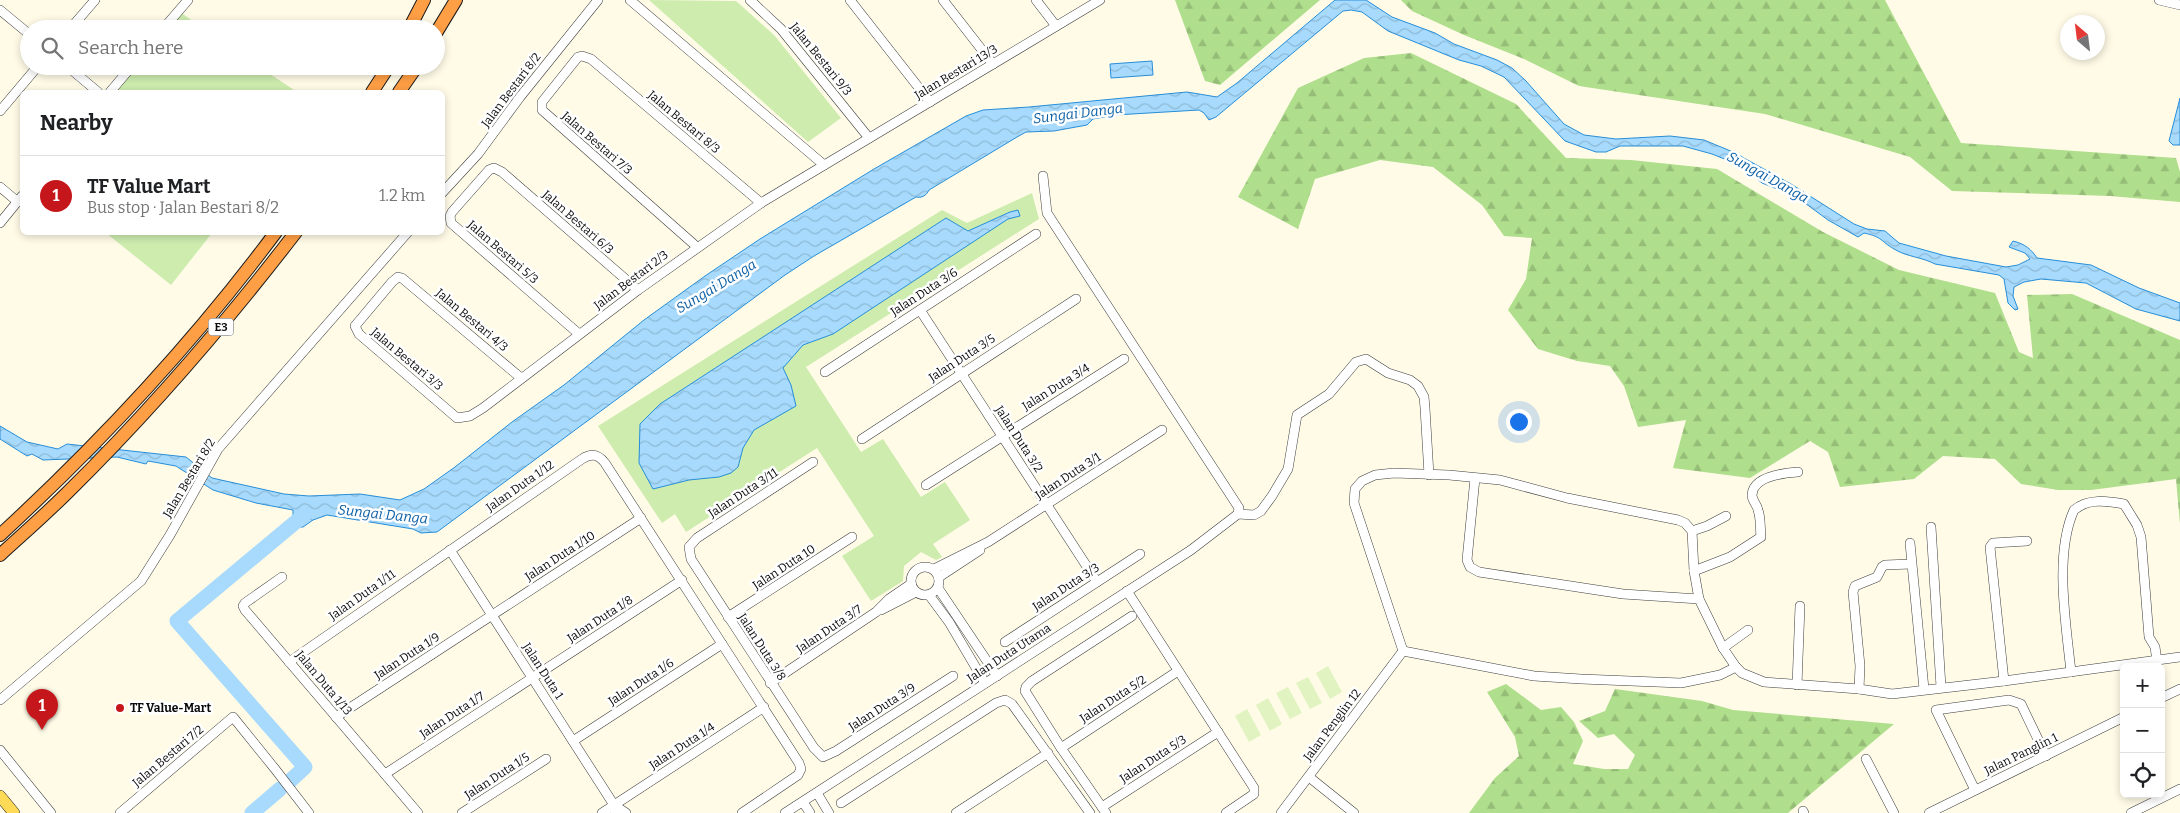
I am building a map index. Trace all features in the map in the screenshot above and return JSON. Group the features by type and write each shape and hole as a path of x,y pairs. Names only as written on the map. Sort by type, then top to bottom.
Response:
{"highway":[{"path":"414,20 424,0"},
{"path":"444,20 456,0"},
{"path":"373,90 383,75"},
{"path":"400,90 411,75"},
{"name":"E3","path":"0,535 48,491 122,416 201,327 274,235"},
{"name":"E3","path":"0,555 69,492 141,417 210,340 294,235"}],"main road":[{"path":"0,796 14,813"}],"street":[{"path":"78,20 95,0"},
{"path":"171,20 188,0"},
{"name":"Jalan Bestari 8/2","path":"445,191 478,154 520,97 598,0"},
{"path":"630,0 824,165"},
{"name":"Jalan Bestari 9/3","path":"750,0 781,29 869,138"},
{"path":"850,0 930,102"},
{"path":"943,0 993,64"},
{"path":"1036,0 1056,26"},
{"name":"Jalan Bestari 13/3","path":"824,165 1100,0"},
{"path":"2158,0 2180,5"},
{"path":"0,10 20,27"},
{"name":"Jalan Bestari 7/3","path":"591,59 582,56 574,61 542,102 542,110 697,247"},
{"name":"Jalan Bestari 8/3","path":"591,59 761,203"},
{"path":"0,111 30,75"},
{"path":"78,75 96,90"},
{"path":"112,90 124,75"},
{"name":"Jalan Bestari 2/3","path":"457,418 470,416 483,408 697,247 761,203 824,165"},
{"name":"Jalan Bestari 5/3","path":"502,172 494,168 484,174 452,212 450,216 451,223 579,334"},
{"name":"Jalan Bestari 6/3","path":"502,172 638,290"},
{"path":"1043,176 1047,213 1238,511 1254,515 1272,496 1288,469 1293,449 1294,421 1297,415 1326,397 1356,362 1366,359 1418,386 1424,402 1428,432 1429,475"},
{"path":"0,187 20,199 0,223"},
{"name":"Jalan Duta 3/6","path":"825,372 1036,234"},
{"name":"Jalan Bestari 8/2","path":"0,700 141,581 178,522 218,449 405,235"},
{"name":"Jalan Bestari 3/3","path":"406,280 398,277 395,279 357,322 356,330 457,418"},
{"name":"Jalan Bestari 4/3","path":"406,280 521,378"},
{"name":"Jalan Duta 3/5","path":"862,438 1076,299"},
{"name":"Jalan Duta 3/2","path":"920,310 1097,582"},
{"name":"Jalan Duta 3/4","path":"926,485 1124,359"},
{"name":"Jalan Duta 3/1","path":"936,573 988,542 1162,430"},
{"name":"Jalan Duta 1/12","path":"450,550 588,455 595,455 606,463 641,518"},
{"name":"Jalan Duta 3/11","path":"689,547 697,538 813,462"},
{"path":"1694,571 1730,557 1761,537 1759,510 1752,498 1752,493 1757,485 1768,478 1798,472"},
{"path":"1736,667 1720,675 1681,683 1568,679 1534,676 1403,651 1354,503 1355,489 1362,481 1375,475 1394,473 1500,480 1567,498 1685,523 1692,531 1694,571 1699,599 1723,648 1742,673 1764,682 1859,689 1892,694 2180,657"},
{"path":"1476,478 1467,560 1470,567 1479,572 1623,594 1699,599"},
{"path":"2071,672 2063,578 2067,533 2074,510 2086,503 2098,501 2124,504 2137,525 2144,564 2149,637 2162,660"},
{"name":"Jalan Duta Utama","path":"786,813 1191,550 1238,511"},
{"path":"1692,531 1726,516"},
{"path":"641,518 795,755 801,769 798,775 742,813"},
{"name":"Jalan Duta 1/10","path":"492,615 641,518"},
{"path":"1931,527 1941,687"},
{"name":"Jalan Duta 10","path":"728,617 852,537"},
{"path":"2004,681 1990,547 1993,543 1998,542 2027,541"},
{"path":"1910,543 1924,689"},
{"name":"Jalan Duta 3/8","path":"689,547 691,559 770,683 814,748 823,757"},
{"name":"Jalan Duta 1","path":"450,550 615,809 626,813"},
{"name":"Jalan Duta 1/11","path":"289,662 450,550"},
{"name":"Jalan Duta 3/3","path":"1005,642 1140,554"},
{"path":"1859,689 1860,666 1854,586 1876,576 1885,565 1911,564"},
{"path":"938,588 929,595 922,595 913,588 911,579 915,570 924,566 936,573 938,588 997,676"},
{"name":"Jalan Duta 1/13","path":"282,577 244,606 244,610 418,813"},
{"name":"Jalan Duta 1/8","path":"532,678 682,580"},
{"name":"Jalan Duta 3/7","path":"770,683 876,612 889,599 913,588"},
{"path":"1126,591 1255,791 1254,794 1226,813"},
{"path":"929,595 985,682"},
{"path":"1797,685 1800,606"},
{"name":"Jalan Duta 1/9","path":"336,717 492,615"},
{"path":"1104,810 1026,694 1026,687 1032,681 1132,616"},
{"path":"1723,648 1748,630"},
{"name":"Jalan Duta 1/6","path":"573,741 722,644"},
{"name":"Jalan Penglin 12","path":"1281,813 1403,651"},
{"path":"2162,660 2180,663"},
{"name":"Jalan Duta 5/2","path":"1061,748 1178,671"},
{"name":"Jalan Duta 3/9","path":"823,757 836,751 953,676"},
{"name":"Jalan Duta 1/7","path":"385,774 532,678"},
{"path":"2165,696 2180,689"},
{"path":"1974,790 1936,710 2009,700 2017,701 2021,704 2046,756"},
{"path":"841,804 1000,701 1008,701 1048,753 1086,812"},
{"name":"Jalan Duta 1/4","path":"602,813 615,809 764,707"},
{"name":"Jalan Bestari 7/2","path":"120,813 233,717 309,813"},
{"name":"Jalan Panglin 1","path":"1929,813 2120,719"},
{"name":"Jalan Duta 5/3","path":"1104,810 1218,732"},
{"path":"0,750 51,813"},
{"path":"956,813 1048,753"},
{"name":"Jalan Duta 1/5","path":"462,813 546,759"},
{"path":"1866,760 1894,813"},
{"path":"1309,778 1354,813"},
{"path":"2131,813 2180,789"},
{"path":"816,793 829,813"},
{"path":"803,802 810,813"}],"green space":[{"path":"649,0 736,1 774,35 841,118 808,142"},
{"path":"1175,0 1320,0 1220,85 1205,81"},
{"path":"1401,0 1885,0 1961,143 2176,158 2180,172 2180,202 2110,196 1952,191 1910,157 1765,114 1579,86 1524,59 1464,35 1412,11"},
{"path":"180,12 191,20 174,20"},
{"path":"1411,53 1516,104 1566,158 1631,160 1717,169 1823,232 1899,270 1995,293 2019,352 2033,358 2027,295 2072,294 2180,340 2180,524 2176,479 2091,490 2058,490 2021,484 1995,459 1943,456 1914,479 1840,487 1828,452 1810,441 1750,478 1673,468 1686,420 1638,427 1624,386 1610,366 1577,361 1538,349 1508,310 1526,279 1532,238 1504,236 1482,205 1433,167 1380,160 1315,179 1298,229 1238,197 1298,88 1364,58"},
{"path":"129,75 272,75 294,90 117,90"},
{"path":"1032,193 1039,219 806,367 861,452 883,439 921,497 945,482 970,520 933,544 942,557 936,560 921,552 904,566 903,581 871,601 842,556 874,536 817,448 686,532 675,514 662,523 598,426 942,210 967,223"},
{"path":"108,235 210,235 171,285"},
{"path":"1328,666 1342,692 1330,699 1316,673"},
{"path":"1308,677 1322,703 1310,709 1296,683"},
{"path":"1506,684 1541,710 1561,707 1574,722 1583,741 1573,764 1604,769 1628,769 1635,755 1614,734 1598,738 1579,721 1605,711 1615,689 1702,701 1733,710 1894,724 1788,813 1469,813 1495,778 1519,756 1515,737 1487,692"},
{"path":"1288,687 1302,713 1290,719 1276,693"},
{"path":"1268,698 1282,724 1270,731 1256,705"},
{"path":"1247,709 1261,735 1249,742 1235,716"}],"water":[{"name":"Sungai Danga","path":"1335,0 1366,0 1392,17 1435,33 1454,44 1497,60 1512,68 1564,124 1584,135 1616,139 1670,136 1704,140 1733,152 1791,184 1854,224 1867,229 1885,231 1899,243 1946,256 2006,267 2018,265 2030,259 2025,253 2009,247 2013,241 2027,247 2037,258 2091,265 2139,288 2180,303 2180,321 2136,309 2086,283 2041,279 2024,282 2014,287 2013,296 2018,309 2015,310 2008,303 2004,279 1999,275 1935,264 1899,252 1875,236 1864,233 1858,237 1828,220 1783,187 1777,189 1762,183 1742,166 1712,154 1683,146 1620,146 1606,152 1596,152 1565,141 1504,77 1481,66 1459,60 1388,31 1362,12 1351,10 1343,11 1216,117 1209,120 1199,110 1115,115 1093,119 1087,125 1054,131 1026,132 1017,137 929,190 924,196 916,197 785,275 437,532 421,533 413,529 327,515 313,520 303,527 293,529 288,524 293,515 293,510 256,503 213,490 176,466 148,461 146,464 117,457 43,460 32,454 27,456 0,439 0,426 27,442 58,449 67,444 186,457 212,478 284,494 309,496 360,494 400,500 424,489 455,467 512,422 564,385 644,320 705,276 760,239 874,169 966,116 983,110 1187,92 1217,97 1237,83"},
{"path":"1152,61 1153,75 1111,78 1110,64"},
{"path":"2180,98 2180,145 2173,145 2169,141"},
{"path":"1018,210 1020,216 1008,219 833,334 803,345 783,368 791,385 796,406 754,430 743,448 738,467 731,473 719,477 689,480 653,489 639,463 640,424 660,404 946,218 968,231"}],"waterway":[{"path":"290,781 305,767 177,621 304,515"},
{"path":"252,813 280,789"}],"place":[{"name":"TF Value-Mart","path":"120,708"},
{"name":"TF Value Mart","path":"42,730"}]}
